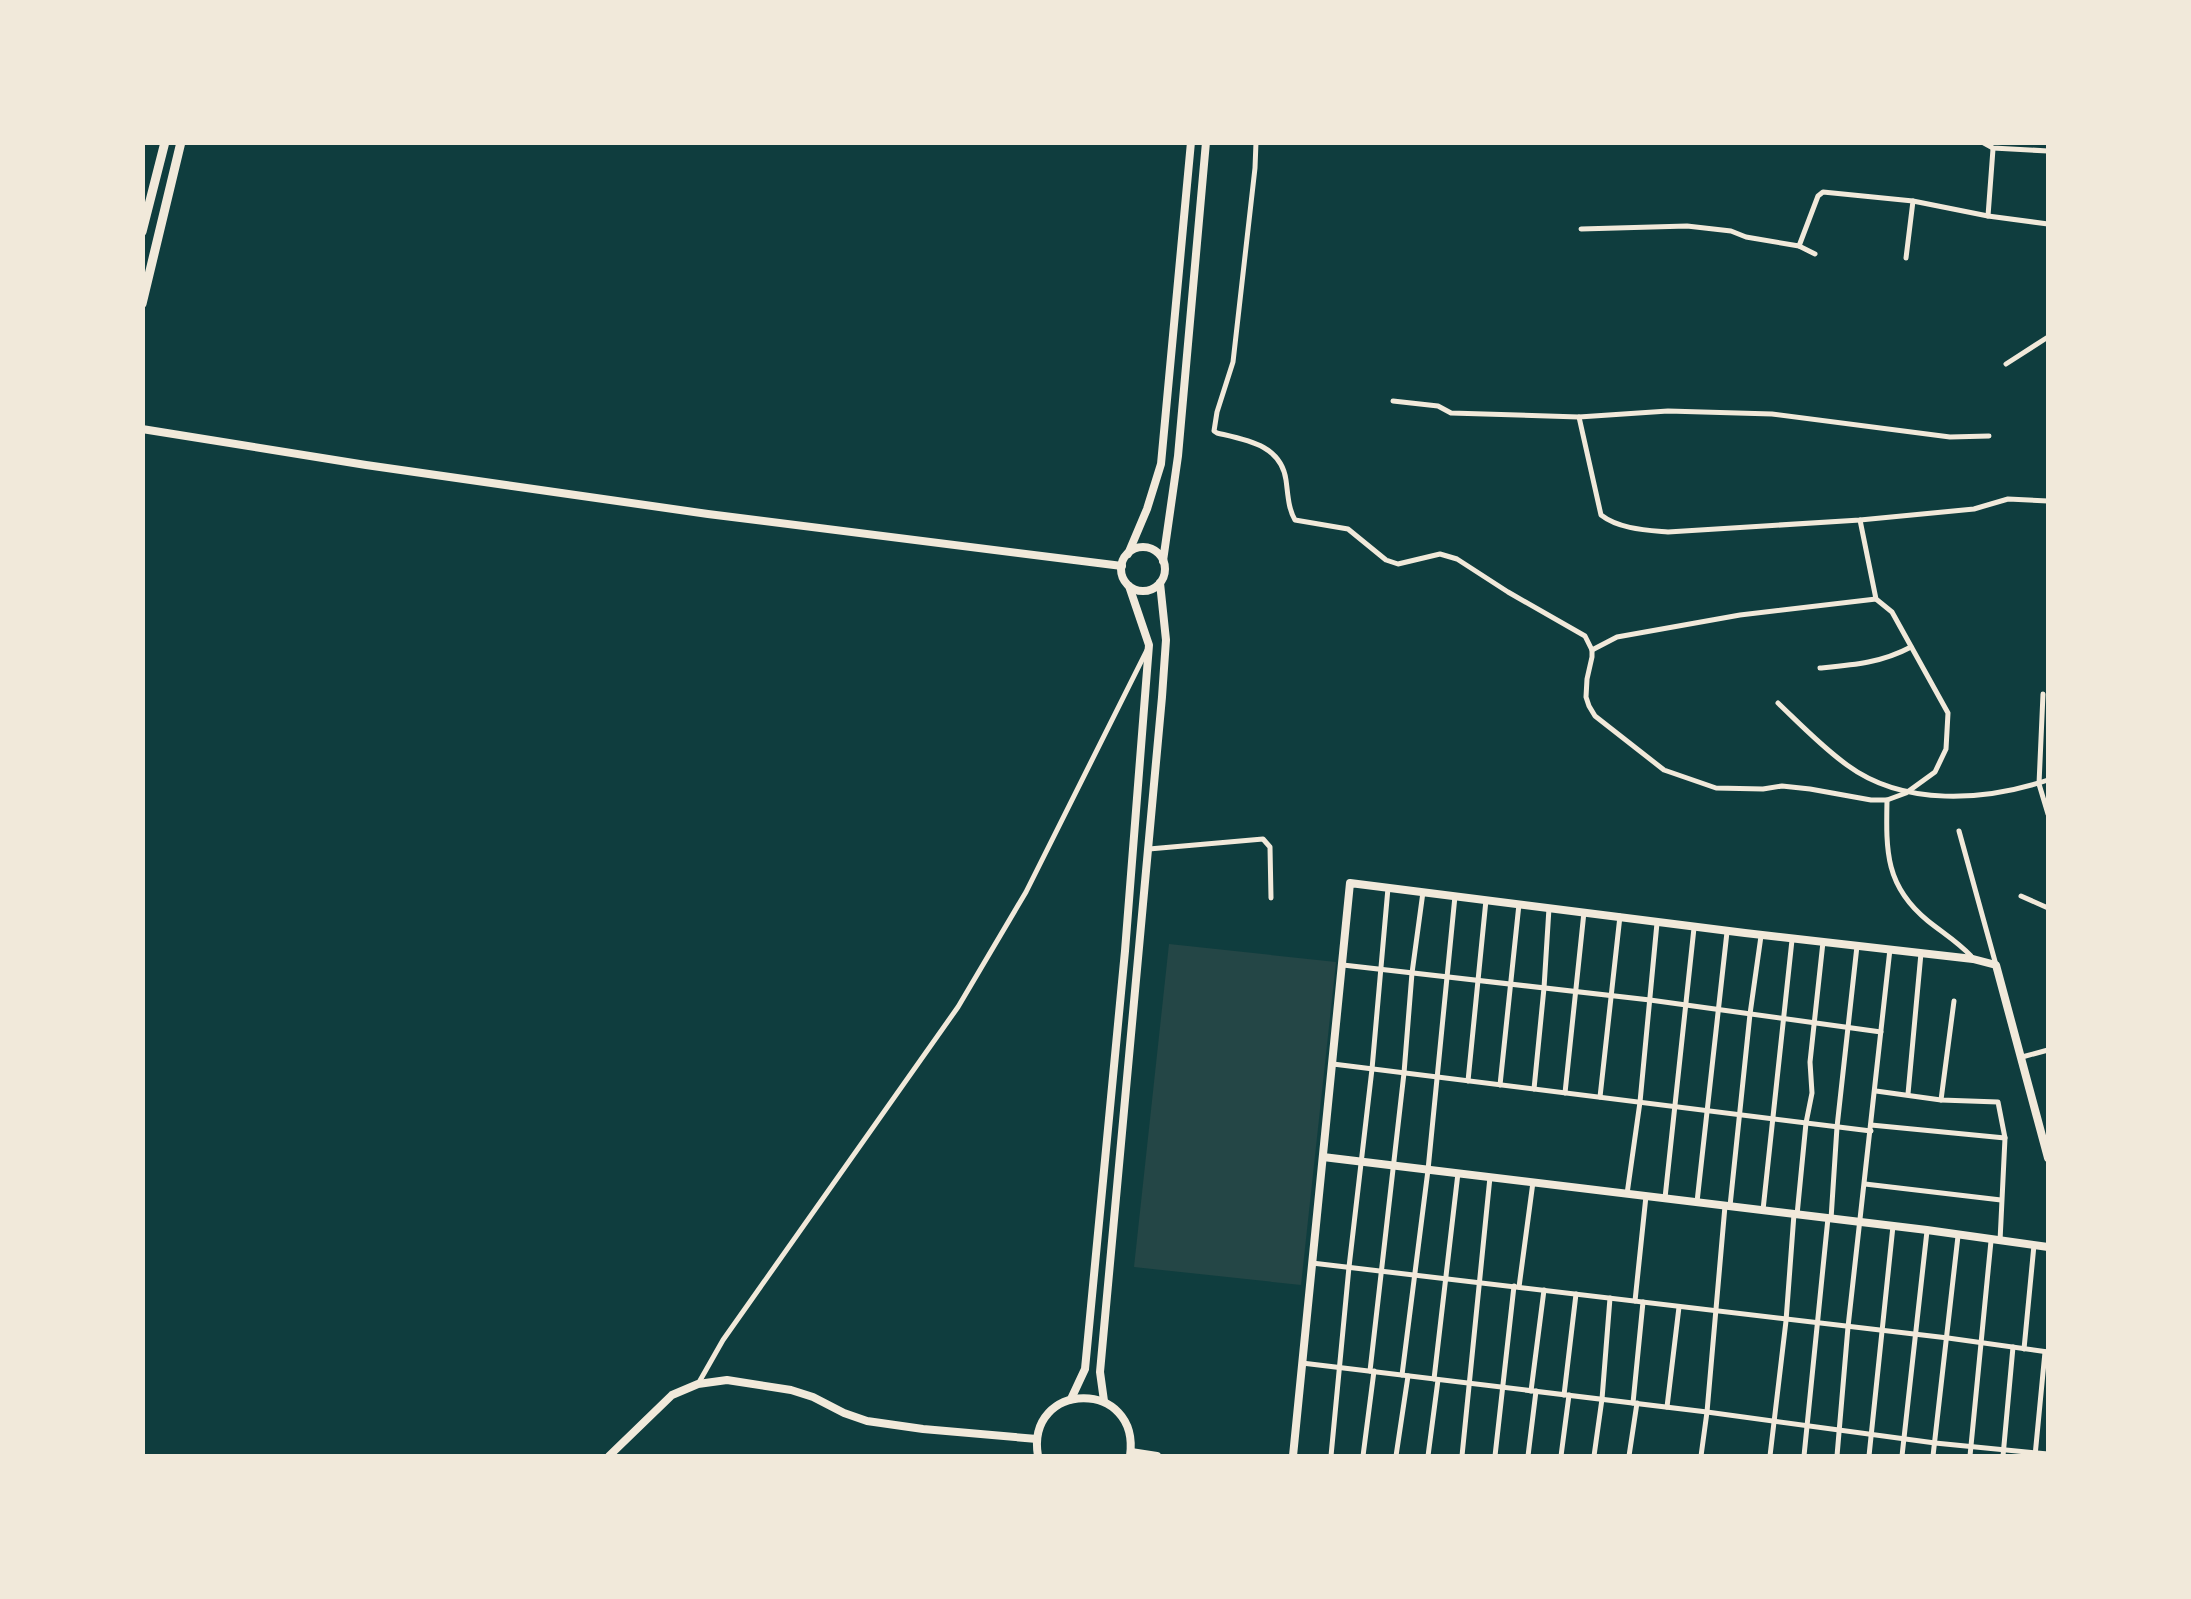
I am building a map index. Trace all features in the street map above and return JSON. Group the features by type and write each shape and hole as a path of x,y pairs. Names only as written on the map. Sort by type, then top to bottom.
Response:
{"main road":[{"path":"142,232 165,142"},
{"path":"142,304 180,142"}],"street":[{"path":"1071,1399 1085,1369 1087,1350 1149,646 1122,566 1147,508 1160,464 1191,142"},
{"path":"1104,1402 1100,1372 1166,640 1160,583 1178,456 1206,142"},
{"path":"1256,142 1233,362 1214,430 1261,445 1278,458 1285,472 1295,520 1348,530 1386,560 1398,564 1440,554 1458,558 1585,636 1592,650 1586,688 1588,706 1595,716 1664,770 1716,788 1796,787 1871,800 1887,800 1906,793 1935,772 1946,748 1948,713 1892,612 1876,599 1860,520"},
{"path":"1982,142 1993,148 2048,151"},
{"path":"1988,216 1993,148"},
{"path":"1799,246 1822,192 1913,201 2048,224"},
{"path":"1906,258 1913,201"},
{"path":"1581,229 1687,226 1799,246 1816,254"},
{"path":"2006,364 2048,337"},
{"path":"1393,401 1438,406 1451,413 1579,417 1668,410 1772,414 1950,437 1989,436"},
{"path":"1579,417 1601,515 1642,530 1668,532 1860,520 1974,509 2008,500 2048,502"},
{"path":"142,429 708,514 1122,566"},
{"path":"1128,554 1152,549 1164,560"},
{"path":"1129,586 1146,591 1160,583"},
{"path":"1592,650 1617,637 1652,630 1876,599"},
{"path":"698,1384 723,1340 958,1007 1026,892 1149,646"},
{"path":"1820,668 1868,664 1911,647"},
{"path":"2042,694 2038,784 2048,814"},
{"path":"1778,703 1849,767 1906,793 1974,794 2048,780"},
{"path":"1887,800 1888,855 1898,888 1972,959"},
{"path":"1958,831 2048,1158"},
{"path":"1148,849 1263,839 1270,847 1271,898"},
{"path":"1292,1456 1350,883 1996,965"},
{"path":"1330,1456 1388,888"},
{"path":"1363,1456 1423,892"},
{"path":"1396,1456 1455,896"},
{"path":"2021,896 2048,908"},
{"path":"1468,1081 1486,900"},
{"path":"1500,1085 1519,904"},
{"path":"1534,1089 1549,907"},
{"path":"1565,1093 1584,911"},
{"path":"1600,1097 1620,916"},
{"path":"1627,1194 1657,921"},
{"path":"1665,1198 1694,926"},
{"path":"1697,1202 1727,931"},
{"path":"1700,1456 1761,935"},
{"path":"1764,1210 1792,938"},
{"path":"1770,1456 1812,1093 1810,1062 1824,942"},
{"path":"1804,1456 1857,946"},
{"path":"1837,1456 1890,949"},
{"path":"1908,1096 1920,953"},
{"path":"1343,965 1650,1000 1881,1032"},
{"path":"1941,1100 1954,1001"},
{"path":"2020,1058 2048,1050"},
{"path":"1333,1064 1838,1127 2004,1138"},
{"path":"1875,1091 1941,1100 1998,1102 2004,1138 2002,1200 1980,1343 1970,1456"},
{"path":"1323,1157 2048,1247"},
{"path":"1428,1456 1458,1173"},
{"path":"1462,1456 1490,1177"},
{"path":"1495,1456 1533,1182"},
{"path":"1865,1184 2002,1200"},
{"path":"1634,1302 1646,1196"},
{"path":"1869,1456 1893,1226"},
{"path":"1902,1456 1927,1230"},
{"path":"1933,1456 1958,1235"},
{"path":"2024,1349 2034,1245"},
{"path":"1312,1262 2047,1352 2036,1454"},
{"path":"1528,1456 1544,1290"},
{"path":"1560,1456 1576,1294"},
{"path":"1594,1456 1610,1298"},
{"path":"1629,1456 1644,1302"},
{"path":"1667,1407 1678,1307"},
{"path":"2004,1453 2013,1348"},
{"path":"1302,1363 2004,1453 2048,1454"},
{"path":"608,1456 672,1395 698,1384 726,1380 790,1390 867,1421 1037,1439"},
{"path":"1038,1456 1040,1426 1048,1414 1071,1399 1088,1397 1104,1402 1120,1414 1130,1432 1131,1454 1157,1456"}],"shaded area":[{"path":"1169,944 1336,962 1301,1285 1134,1267"}]}
